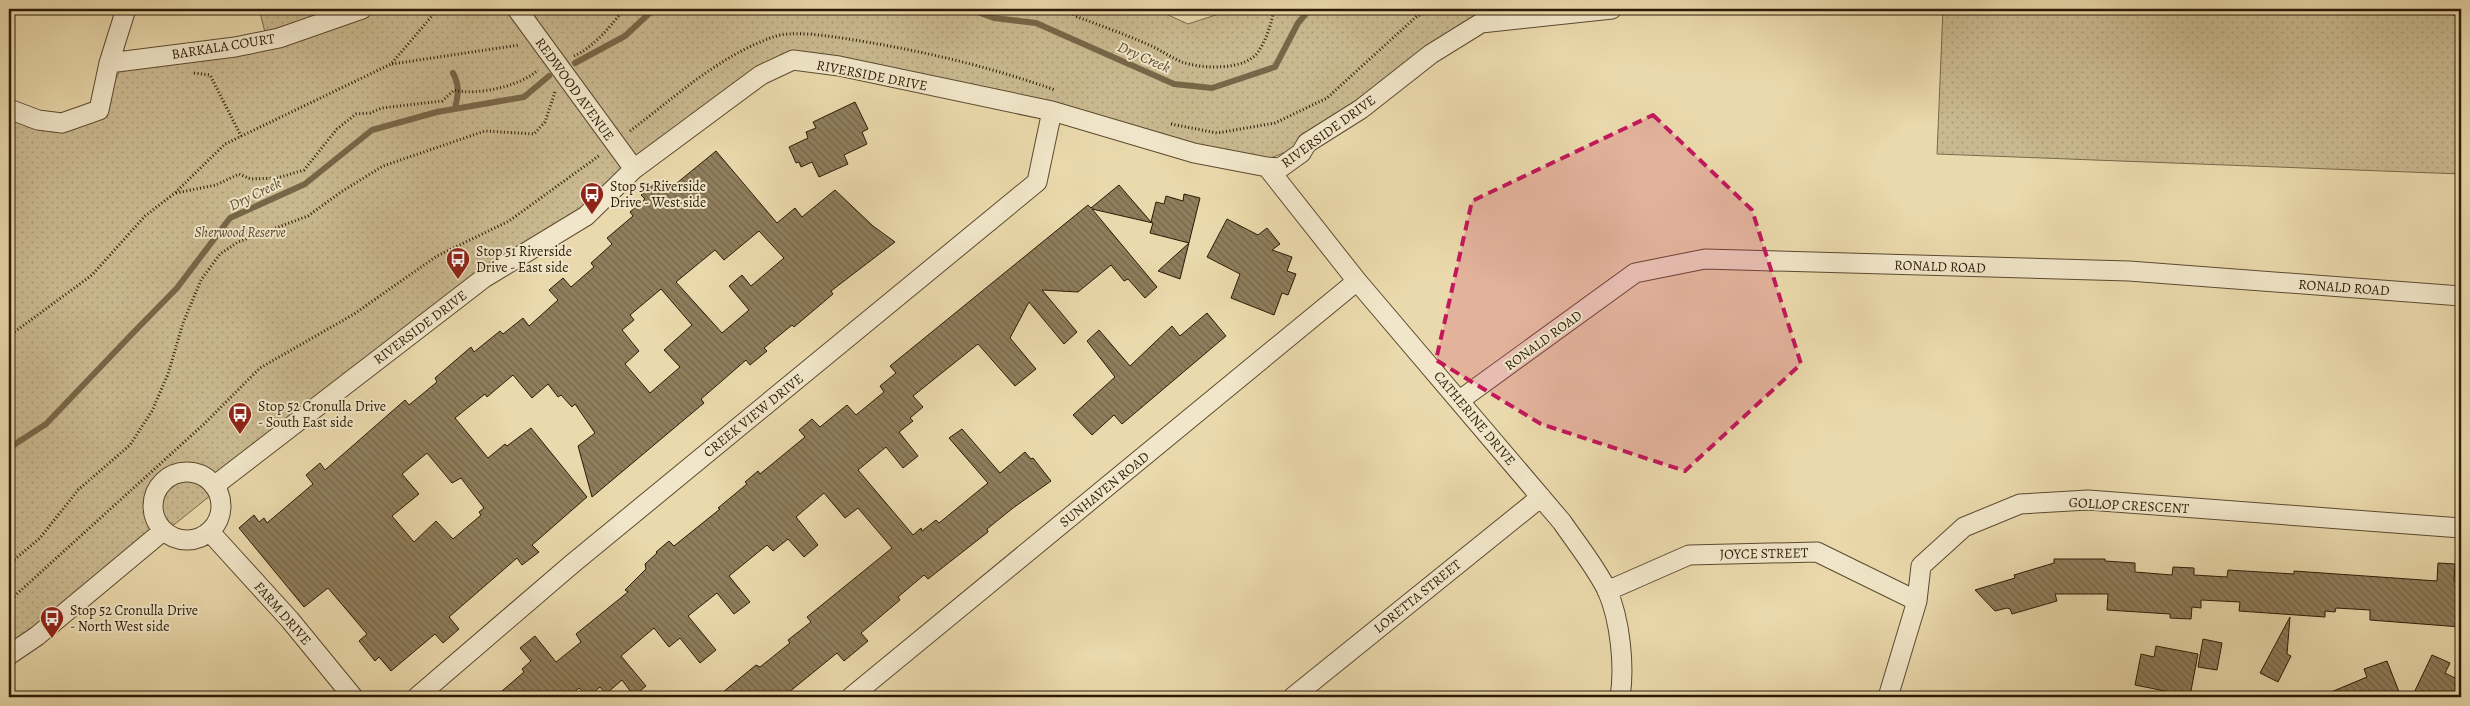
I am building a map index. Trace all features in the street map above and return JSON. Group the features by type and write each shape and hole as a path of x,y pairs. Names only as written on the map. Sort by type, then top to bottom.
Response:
{"street":[{"path":"9,109 38,120 62,123 99,110 109,63 126,9"},
{"name":"BARKALA COURT","path":"109,63 235,46 279,38 362,9"},
{"name":"REDWOOD AVENUE","path":"517,9 634,170"},
{"name":"RIVERSIDE DRIVE","path":"214,486 484,278 586,216 634,170 761,75 793,60 839,66 1052,112 1194,153 1280,168 1301,153 1307,143 1361,109 1431,54 1481,23 1612,9"},
{"name":"CREEK VIEW DRIVE","path":"418,697 572,564 1037,182 1052,112"},
{"name":"CATHERINE DRIVE","path":"1267,167 1357,281 1541,497 1585,555 1607,591 1622,647 1623,681 1620,697"},
{"name":"RONALD ROAD","path":"1460,400 1635,273 1705,259 2128,271 2461,296"},
{"name":"SUNHAVEN ROAD","path":"851,697 1357,281"},
{"path":"187,472 205,477 214,486 219,495 221,510 216,524 210,532 191,541 181,540 163,531 155,521 152,509 154,496 159,485 169,476 187,472"},
{"name":"LORETTA STREET","path":"1293,697 1541,497"},
{"name":"GOLLOP CRESCENT","path":"1888,697 1917,600 1921,566 1964,527 2020,504 2088,500 2461,528"},
{"path":"9,655 37,636 163,531"},
{"name":"FARM DRIVE","path":"210,532 290,620 353,697"},
{"name":"JOYCE STREET","path":"1607,591 1689,555 1817,552 1917,600"}],"path":[{"path":"391,64 438,9"},
{"path":"9,564 40,538 78,490 130,445 152,411 168,374 184,323 201,280 220,254 238,242 308,216 341,192 383,166 485,131 534,134 545,122 563,73 572,57 588,47 614,23 624,9"},
{"path":"1069,9 1075,16 1148,44 1182,62 1196,66 1225,67 1240,64 1257,54 1268,32 1274,9"},
{"path":"1162,122 1216,133 1275,123 1327,98 1417,16 1435,9"},
{"path":"2437,9 2461,17"},
{"path":"9,601 204,424 260,368 354,314 437,256 510,221 730,57 774,36 816,34 911,49 1012,75 1060,92"},
{"path":"9,336 92,276 145,216 175,193 225,144 391,64 540,41"},
{"path":"175,193 216,185 239,174 251,179 277,178 304,170 337,129 356,114 391,107 442,101 454,90 466,92 511,86 529,78 551,57"},
{"path":"188,73 210,75 241,136"}],"highlighted area":[{"path":"1653,115 1752,210 1801,364 1685,471 1541,424 1436,360 1472,201"}],"green space":[{"name":"Sherwood Reserve","path":"259,9 1155,9 1188,24 1234,9 1612,9 1481,23 1297,148 1265,160 793,60 428,321 9,655 9,109 38,120 99,110 126,59 267,40"},
{"path":"1943,9 2461,9 2461,174 1937,154"}],"building":[{"path":"855,102 868,129 862,132 867,144 844,155 848,164 819,177 812,162 801,167 799,162 796,163 789,147 808,138 806,132 816,128 813,122"},
{"path":"716,151 777,223 795,208 802,217 835,190 873,226 895,242 831,291 833,294 794,327 792,325 764,348 767,351 750,365 746,360 701,399 704,403 592,497 578,446 595,433 575,404 572,407 561,395 558,397 548,384 532,398 513,375 487,397 485,394 455,418 488,458 505,444 507,446 531,428 587,497 532,545 539,552 522,565 517,558 449,617 459,629 443,643 435,634 391,671 379,657 375,661 359,641 367,634 328,588 304,607 239,528 254,515 259,522 264,518 267,523 313,484 306,475 320,463 325,470 405,400 409,405 437,382 435,378 471,347 474,352 500,331 503,334 523,318 529,326 558,300 549,290 563,278 571,287 594,267 591,263 612,244 607,238 633,216 630,212 645,199 641,195 653,185 657,184 660,188 667,181 672,187","holes":["759,231 784,258 751,286 742,275 729,286 749,310 722,333 676,282 715,250 724,260","661,289 692,325 664,350 680,367 650,393 625,364 639,351 622,330 634,320 630,315","427,453 452,483 461,478 484,508 479,512 481,515 453,539 436,521 414,542 392,516 419,494 402,474"]},
{"path":"1119,185 1151,222 1156,202 1164,204 1166,196 1183,201 1184,194 1200,198 1189,243 1150,233 1153,223 1092,209 1157,287 1145,298 1128,279 1124,281 1111,265 1078,292 1042,290 1077,332 1064,344 1029,302 1010,338 1036,369 1015,386 978,344 913,396 923,407 910,418 913,421 899,432 918,456 903,468 886,447 858,470 913,535 921,528 922,531 936,520 939,523 988,483 949,438 962,429 1000,473 1025,452 1031,459 1033,458 1051,481 1013,508 987,529 988,532 928,579 924,575 898,597 900,600 861,633 868,641 844,661 837,653 783,697 717,697 756,665 760,667 790,643 788,640 811,622 807,617 892,548 858,508 845,518 824,493 796,517 818,545 804,557 788,539 773,551 767,545 729,576 750,602 734,614 717,593 688,616 716,650 700,663 680,638 669,647 654,628 621,656 646,686 634,696 622,680 606,694 600,687 588,697 579,688 568,697 495,697 524,672 522,669 531,661 520,648 535,636 556,662 581,642 576,634 628,592 625,590 646,569 645,564 656,552 669,541 674,546 720,509 718,508 747,484 745,482 758,471 760,474 805,437 799,430 812,419 820,427 847,405 856,415 884,392 880,386 896,373 890,366 1088,205 1091,208"},
{"path":"1227,219 1258,235 1267,228 1280,244 1272,250 1292,257 1287,271 1296,274 1288,295 1282,293 1274,315 1231,298 1240,274 1207,257"},
{"path":"1189,243 1180,279 1158,271"},
{"path":"1207,313 1226,336 1122,424 1114,415 1092,435 1073,415 1115,377 1087,341 1099,330 1130,366 1172,326 1180,336"},
{"path":"2054,559 2105,559 2105,561 2135,563 2135,572 2172,575 2173,567 2194,568 2194,575 2227,577 2228,570 2294,574 2294,571 2437,581 2438,563 2455,564 2454,582 2461,582 2461,627 2370,620 2370,610 2336,608 2335,612 2325,611 2325,617 2239,611 2240,602 2201,600 2201,608 2192,607 2191,619 2170,618 2170,614 2107,610 2108,594 2055,594 2057,601 2012,614 2010,609 2007,608 1995,611 1975,590 2015,578 2014,575 2054,563"},
{"path":"2290,617 2287,654 2291,656 2278,682 2260,673"},
{"path":"2203,639 2222,643 2217,670 2198,667"},
{"path":"2156,646 2198,654 2190,696 2135,685 2141,654 2154,657"},
{"path":"2432,655 2450,663 2445,673 2461,681 2461,697 2412,697"},
{"path":"2387,661 2401,697 2319,697 2367,677 2364,669"}],"waterway":[{"name":"Dry Creek","path":"575,63 625,36 654,9"},
{"name":"Dry Creek","path":"969,9 994,18 1036,23 1174,84 1212,88 1275,67 1298,23 1310,9"},
{"path":"453,73 458,91 455,109"},
{"name":"Dry Creek","path":"9,448 46,424 177,288 230,218 305,184 372,130 437,112 524,97 549,76"}],"place":[{"name":"Stop 51 Riverside Drive - West side","path":"592,215"},
{"name":"Stop 51 Riverside Drive - East side","path":"458,280"},
{"name":"Stop 52 Cronulla Drive - South East side","path":"240,435"},
{"name":"Stop 52 Cronulla Drive - North West side","path":"52,639"}]}
